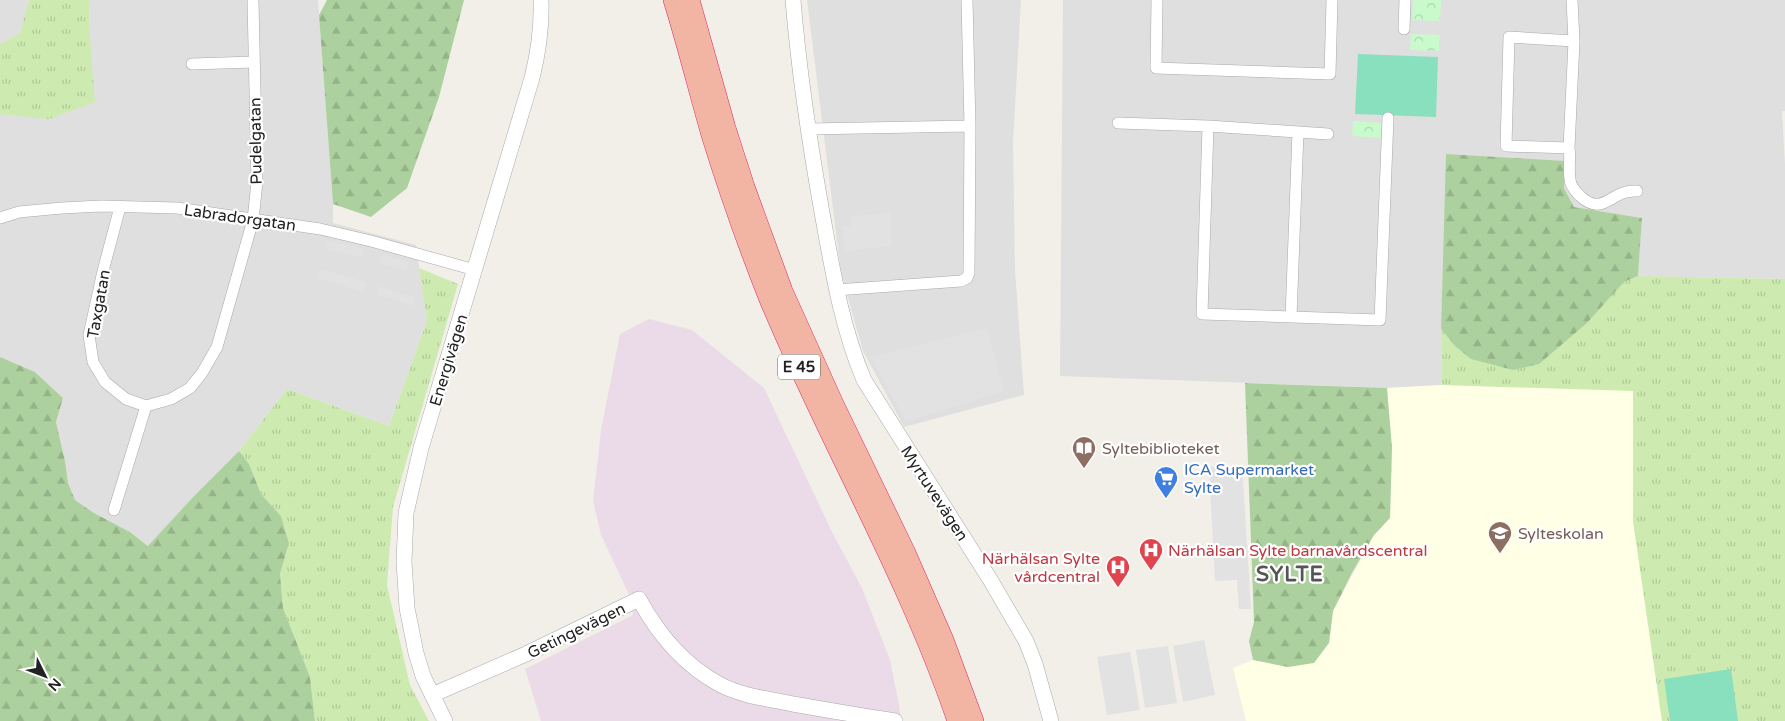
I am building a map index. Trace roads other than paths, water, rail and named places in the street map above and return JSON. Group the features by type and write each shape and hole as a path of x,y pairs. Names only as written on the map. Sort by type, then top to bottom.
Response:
{"highway":[{"name":"E 45","path":"673,0 730,194 768,297 819,412 929,646 957,721"},
{"name":"E 45","path":"690,0 737,162 783,291 834,404 906,553 944,640 974,721"}],"street":[{"name":"Energivägen","path":"445,721 423,676 416,653 407,608 404,562 406,513 421,448 532,78 540,46 541,0"},
{"name":"Myrtuvevägen","path":"793,0 812,159 836,290 852,352 864,380 996,589 1026,641 1036,664 1050,721"},
{"path":"836,290 961,281 967,278 969,273 970,126 967,0"},
{"path":"1157,0 1156,68 1330,74 1332,0"},
{"path":"1404,29 1405,0"},
{"path":"1572,0 1574,41 1569,148 1571,158 1570,181 1577,193 1586,201 1597,205 1618,195 1637,191"},
{"name":"Pudelgatan","path":"253,1 257,182 253,220"},
{"path":"1569,148 1506,146 1509,37 1574,41"},
{"path":"192,64 254,62"},
{"path":"1208,126 1202,314 1380,320 1388,118"},
{"path":"1118,123 1208,126 1328,134"},
{"path":"808,129 970,126"},
{"path":"1291,317 1298,132"},
{"name":"Labradorgatan","path":"0,218 19,212 81,207 176,208 320,229 475,270"},
{"name":"Taxgatan","path":"120,207 89,335 93,362 105,382 126,399 146,406"},
{"path":"114,510 146,406 171,399 190,388 202,373 217,347 253,220"},
{"name":"Getingevägen","path":"432,695 526,654 639,600 661,635 678,654 719,684 740,692 779,701 895,721"}],"place":[{"name":"Syltebiblioteket","path":"1084,469"},
{"name":"ICA Supermarket Sylte","path":"1166,499"},
{"name":"Sylteskolan","path":"1500,554"},
{"name":"Närhälsan Sylte barnavårdscentral","path":"1151,571"},
{"name":"Närhälsan Sylte vårdcentral","path":"1118,588"}],"district":[{"name":"SYLTE","path":"1290,574"}]}
